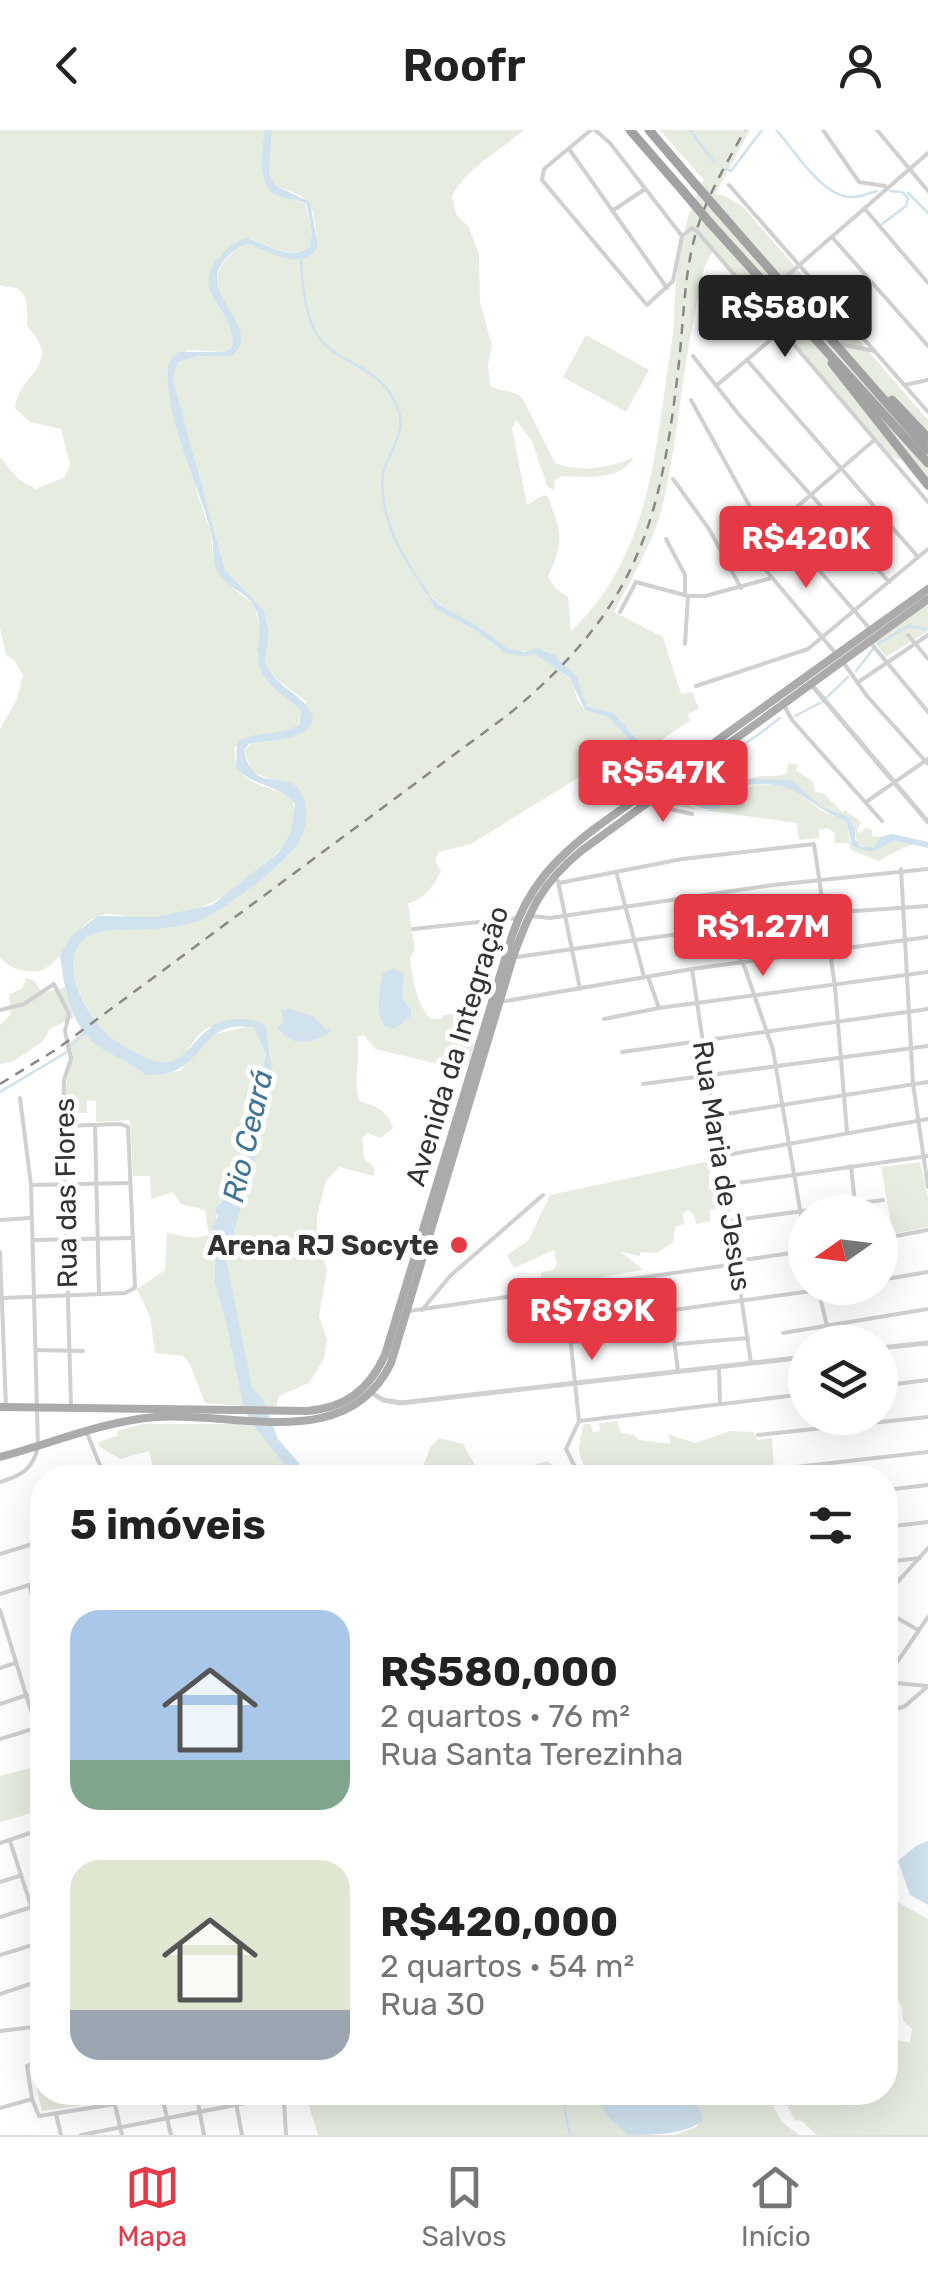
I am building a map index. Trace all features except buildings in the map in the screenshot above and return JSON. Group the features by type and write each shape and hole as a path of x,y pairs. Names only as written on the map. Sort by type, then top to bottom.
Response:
{"highway":[{"path":"630,130 928,463"},
{"path":"649,130 835,344 928,438"},
{"path":"814,335 928,485"},
{"path":"850,360 928,450"}],"main road":[{"name":"Avenida da Integração","path":"787,696 810,684 871,630 928,589"},
{"name":"Avenida da Integração","path":"3,1408 279,1416 312,1422 354,1408 385,1376 533,887 559,856 928,600"},
{"name":"Avenida da Integração","path":"484,1043 500,1002 523,916 542,890 771,706"},
{"name":"Avenida da Integração","path":"279,1416 328,1408 351,1398 378,1370 407,1312 480,1055"},
{"path":"101,1409 106,1418 105,1428"},
{"path":"114,1409 118,1424"},
{"name":"Avenida da Integração","path":"0,1456 118,1424 157,1417 231,1414"}],"street":[{"path":"823,130 859,182 888,186"},
{"path":"877,130 928,191"},
{"path":"682,236 610,143 588,131 544,168 543,183 644,304 666,288 676,273 682,236 692,228 697,231 928,502"},
{"path":"568,148 666,288"},
{"path":"781,282 928,153"},
{"path":"729,185 928,412"},
{"path":"612,211 645,189"},
{"path":"865,209 928,283"},
{"path":"832,236 928,346"},
{"path":"716,386 781,331"},
{"path":"835,344 874,351"},
{"path":"693,356 889,582"},
{"path":"747,360 918,557"},
{"path":"904,386 928,380"},
{"path":"691,400 765,534"},
{"path":"730,565 873,441"},
{"path":"673,479 700,516 740,588"},
{"path":"778,523 871,630"},
{"path":"666,538 685,574 685,644"},
{"path":"748,549 857,683 927,761 865,803"},
{"path":"696,686 808,649 928,549"},
{"path":"620,612 636,582 686,596 713,596 772,578"},
{"path":"908,635 928,659"},
{"path":"857,683 928,635"},
{"path":"870,642 928,712"},
{"path":"810,684 928,822"},
{"path":"787,696 792,720 882,821"},
{"path":"663,790 670,809 692,814"},
{"path":"580,989 557,879 809,843 815,846 834,987 847,1132"},
{"path":"901,869 916,1121 928,1187"},
{"path":"412,929 523,916 567,916 819,879 928,869"},
{"path":"616,873 634,940 659,1008"},
{"path":"692,897 716,930"},
{"path":"513,957 825,912 928,906"},
{"path":"723,928 741,962 768,1032 796,1195"},
{"path":"500,1002 692,968 928,938"},
{"name":"Rua Maria de Jesus","path":"692,968 750,1363"},
{"path":"604,1020 659,1008 928,972"},
{"name":"Rua das Flores","path":"0,1010 24,1004 54,984 69,1014 65,1031 72,1059 64,1076 62,1126 71,1410"},
{"path":"622,1052 928,1009"},
{"path":"642,1084 928,1046"},
{"path":"713,1116 928,1082"},
{"path":"0,1482 19,1477 27,1470 38,1447 34,1240 20,1098"},
{"path":"720,1156 928,1119"},
{"path":"95,1125 99,1294"},
{"path":"2,1298 130,1293 135,1285 126,1125 62,1126"},
{"path":"724,1184 925,1156"},
{"path":"851,1166 854,1195"},
{"path":"31,1185 130,1183"},
{"path":"422,1310 450,1276 543,1195"},
{"path":"729,1222 788,1214"},
{"path":"0,1220 32,1218"},
{"path":"898,1236 928,1230"},
{"path":"34,1240 132,1238"},
{"path":"0,1252 3,1408"},
{"path":"407,1312 788,1254"},
{"path":"898,1277 928,1272"},
{"path":"564,1288 579,1421 569,1437 566,1452 574,1465"},
{"path":"673,1310 788,1294"},
{"path":"835,1325 928,1309"},
{"path":"783,1333 788,1332"},
{"path":"570,1342 674,1334 678,1370"},
{"path":"677,1344 748,1338"},
{"path":"898,1346 928,1343"},
{"path":"36,1350 83,1350"},
{"path":"372,1392 383,1400 400,1403 788,1359"},
{"path":"719,1366 720,1403"},
{"path":"898,1384 928,1380"},
{"path":"579,1421 788,1396"},
{"path":"758,1435 928,1417"},
{"path":"87,1433 101,1465"},
{"path":"813,1465 928,1452"},
{"path":"898,1488 928,1485"},
{"path":"898,1525 928,1522"},
{"path":"0,1554 30,1545"},
{"path":"898,1582 928,1548"},
{"path":"898,1561 920,1558"},
{"path":"0,1594 29,1585 30,1588"},
{"path":"0,1610 3,1631 30,1705"},
{"path":"898,1661 928,1617"},
{"path":"898,1618 918,1630"},
{"path":"0,1668 16,1663"},
{"path":"898,1683 928,1686"},
{"path":"898,1708 928,1686"},
{"path":"0,1704 26,1696"},
{"path":"0,1739 30,1729"},
{"path":"0,1844 30,1833"},
{"path":"10,1840 30,1901"},
{"path":"0,1882 21,1875"},
{"path":"0,1917 30,1908"},
{"path":"0,1955 30,1945"},
{"path":"0,1994 30,1984"},
{"path":"0,2031 30,2028"},
{"path":"30,2063 30,2087"},
{"path":"0,2108 30,2100"},
{"path":"34,2105 41,2117 109,2105"},
{"path":"115,2105 122,2135"},
{"path":"163,2105 171,2135"},
{"path":"197,2105 204,2135"},
{"path":"81,2135 225,2105"},
{"path":"236,2105 242,2135"},
{"path":"283,2105 286,2135"},
{"path":"56,2114 60,2135"}],"shaded area":[{"path":"0,130 265,130 262,149 267,186 279,196 305,203 312,232 310,247 302,251 279,250 249,238 217,259 211,289 230,324 232,347 224,352 188,350 168,367 198,496 211,533 213,559 222,579 254,605 262,635 257,656 301,710 298,726 251,737 235,747 238,767 249,780 287,794 295,810 293,827 266,864 227,894 193,910 167,916 102,915 90,920 57,959 39,971 16,968 0,958 0,729 17,699 23,675 6,655 0,628 0,457 18,479 36,489 65,477 70,464 61,429 30,422 15,408 42,351 27,326 24,295 16,288 0,285"},
{"path":"272,130 524,130 475,168 452,196 456,214 469,227 479,255 480,302 492,346 488,365 490,386 523,399 555,463 595,468 634,457 612,474 562,476 555,480 554,490 547,486 532,441 516,420 512,428 527,505 544,495 556,519 559,545 548,576 555,588 568,597 571,631 613,578 639,518 660,421 682,245 690,211 704,180 660,130 750,130 715,194 743,207 928,420 928,492 901,460 888,455 714,250 700,285 660,515 643,558 614,612 663,637 681,694 692,692 699,709 688,714 690,721 662,739 667,746 654,756 613,713 586,706 570,672 560,659 541,650 508,649 431,595 433,606 499,649 535,654 552,663 573,682 577,699 585,710 608,717 664,775 660,778 643,765 632,767 617,756 610,758 471,844 438,852 435,861 441,871 435,882 424,895 408,903 415,950 410,958 414,983 430,1019 453,1014 455,1041 475,1043 469,1062 459,1069 375,1049 364,1035 357,1037 360,1101 384,1113 393,1128 380,1138 368,1133 362,1138 364,1158 374,1168 374,1176 339,1167 326,1181 317,1215 317,1239 327,1270 319,1316 327,1339 324,1359 309,1383 279,1396 276,1408 265,1407 249,1378 235,1321 227,1263 233,1227 268,1103 269,1045 259,1022 211,1027 174,1062 152,1060 118,1043 99,1025 77,986 72,958 75,947 92,933 181,924 210,913 278,865 291,853 304,830 305,810 300,791 252,772 244,750 252,743 300,734 306,701 275,678 265,662 269,632 264,612 225,570 173,379 178,362 240,346 236,323 218,279 220,268 231,255 249,244 297,260 318,246 313,211 302,196 276,186 269,174"},
{"path":"586,335 649,370 626,412 563,377"},
{"path":"928,604 928,631 886,657 875,642"},
{"path":"788,763 797,765 796,770 813,782 815,792 823,793 842,812 845,810 861,822 857,831 861,833 866,827 873,831 871,836 881,837 873,849 857,844 849,817 820,806 781,780 742,780 726,797 712,803 698,799 680,785 692,776 705,795 737,773 748,779 782,775 787,773"},
{"path":"760,784 789,786 822,811 846,821 850,841 862,850 872,851 894,840 916,843 879,861 851,850 849,843 835,843 834,832 827,828 819,830 819,838 799,840 797,823 699,809 719,806"},
{"path":"675,789 687,803 698,809 674,806 671,802"},
{"path":"26,978 35,981 42,993 66,987 74,1018 51,1028 42,1042 14,1061 0,1064 0,1025 11,1014 9,994 22,989"},
{"path":"254,1028 266,1054 248,1140 233,1188 219,1203 213,1236 215,1283 243,1406 205,1403 183,1356 155,1353 150,1317 137,1289 165,1270 167,1233 194,1238 209,1235 205,1210 181,1204 173,1192 151,1199 150,1176 133,1176 130,1120 96,1122 96,1101 87,1100 87,1113 73,1113 72,1099 64,1099 70,1042 83,1032 146,1075 180,1071 211,1035"},
{"path":"714,1160 716,1170 709,1173 709,1189 719,1188 723,1207 710,1210 710,1221 697,1224 688,1210 683,1213 684,1224 675,1227 673,1242 657,1253 641,1252 639,1256 621,1252 643,1270 543,1287 541,1272 553,1270 557,1264 554,1250 514,1268 507,1255 528,1241 550,1195"},
{"path":"920,1162 928,1198 928,1227 898,1233 898,1195 886,1195 881,1167"},
{"path":"617,1421 621,1433 671,1444 668,1434 695,1443 730,1431 754,1432 757,1440 772,1438 774,1465 584,1465 580,1454 584,1424 591,1424 593,1432 600,1431 599,1423"},
{"path":"143,1424 252,1424 284,1465 153,1465 149,1451 120,1459 98,1442 117,1436 117,1431"},
{"path":"439,1438 463,1444 475,1465 425,1465 430,1448"},
{"path":"30,1768 30,1813 0,1822 0,1776"},
{"path":"898,1902 928,1919 928,2135 817,2135 802,2121 795,2120 787,2105 898,2105 898,2040 910,2043 912,2029 903,2021 898,2000"},
{"path":"41,2105 82,2105 42,2111"},
{"path":"309,2105 602,2105 604,2112 628,2135 318,2135"},
{"path":"699,2105 773,2105 781,2121 799,2135 675,2135 697,2127"}],"water":[{"name":"Rio Ceará","path":"265,130 272,130 269,174 276,186 310,202 318,246 303,259 294,260 249,244 228,256 219,269 218,283 241,334 240,345 231,356 199,356 178,362 173,379 225,570 264,611 269,632 265,662 277,680 312,713 313,721 297,735 249,744 244,750 248,764 254,773 286,781 300,791 306,824 299,842 281,862 222,908 198,921 177,926 94,934 81,942 74,954 73,969 93,1018 119,1043 149,1059 174,1060 223,1021 250,1020 266,1027 272,1068 262,1134 226,1259 252,1387 263,1400 278,1439 299,1465 284,1465 243,1406 215,1283 214,1240 209,1235 218,1216 215,1209 233,1188 248,1140 266,1054 254,1028 221,1031 181,1067 146,1075 94,1043 77,1022 60,956 71,936 98,916 156,917 212,905 278,853 291,832 295,804 236,768 237,742 299,725 301,711 271,685 259,666 255,608 217,571 211,533 177,430 168,388 169,364 179,352 224,352 232,347 228,322 210,291 212,268 222,254 248,238 287,252 310,247 312,232 306,203 281,197 269,189 262,164"},
{"path":"428,594 507,648 524,652 538,648 555,655 577,677 586,706 613,713 668,772 664,775 608,717 585,710 570,678 535,654 505,653 473,629 434,608"},
{"path":"749,779 792,780 820,806 849,817 860,846 873,848 881,837 892,834 928,842 928,848 894,840 874,851 864,851 852,844 846,821 779,786 749,785 728,803 711,809 691,803 675,789 679,785 704,802 717,803"},
{"path":"393,968 404,974 402,998 411,1010 411,1016 394,1029 384,1026 379,1008 383,974"},
{"path":"281,1010 314,1017 331,1031 310,1041 289,1038 277,1027 284,1022"},
{"path":"928,1841 928,1905 910,1895 898,1861"},
{"path":"602,2105 698,2105 703,2120 678,2131 628,2135 604,2113"}],"waterway":[{"path":"690,130 714,162"},
{"path":"726,169 731,171 762,130"},
{"path":"776,130 831,190 853,197 877,191"},
{"path":"890,191 900,192"},
{"path":"882,224 906,206 908,198 902,192"},
{"path":"908,193 928,213"},
{"path":"301,259 307,307 316,333 335,353 381,382 398,409 400,428 383,473 383,498 396,542 428,594"},
{"path":"878,644 908,626 926,629"},
{"path":"856,671 873,649"},
{"path":"826,698 848,677"},
{"path":"795,716 822,702"},
{"path":"683,786 780,718"},
{"path":"71,1046 84,1033"},
{"path":"0,1092 67,1052"},
{"path":"564,2105 570,2135"}],"railway":[{"path":"0,1084 57,1049 509,714 553,675 587,636 615,598 636,558 651,516 672,419 693,242 719,177 745,130"}],"place":[{"name":"Arena RJ Socyte","path":"459,1245"}]}
